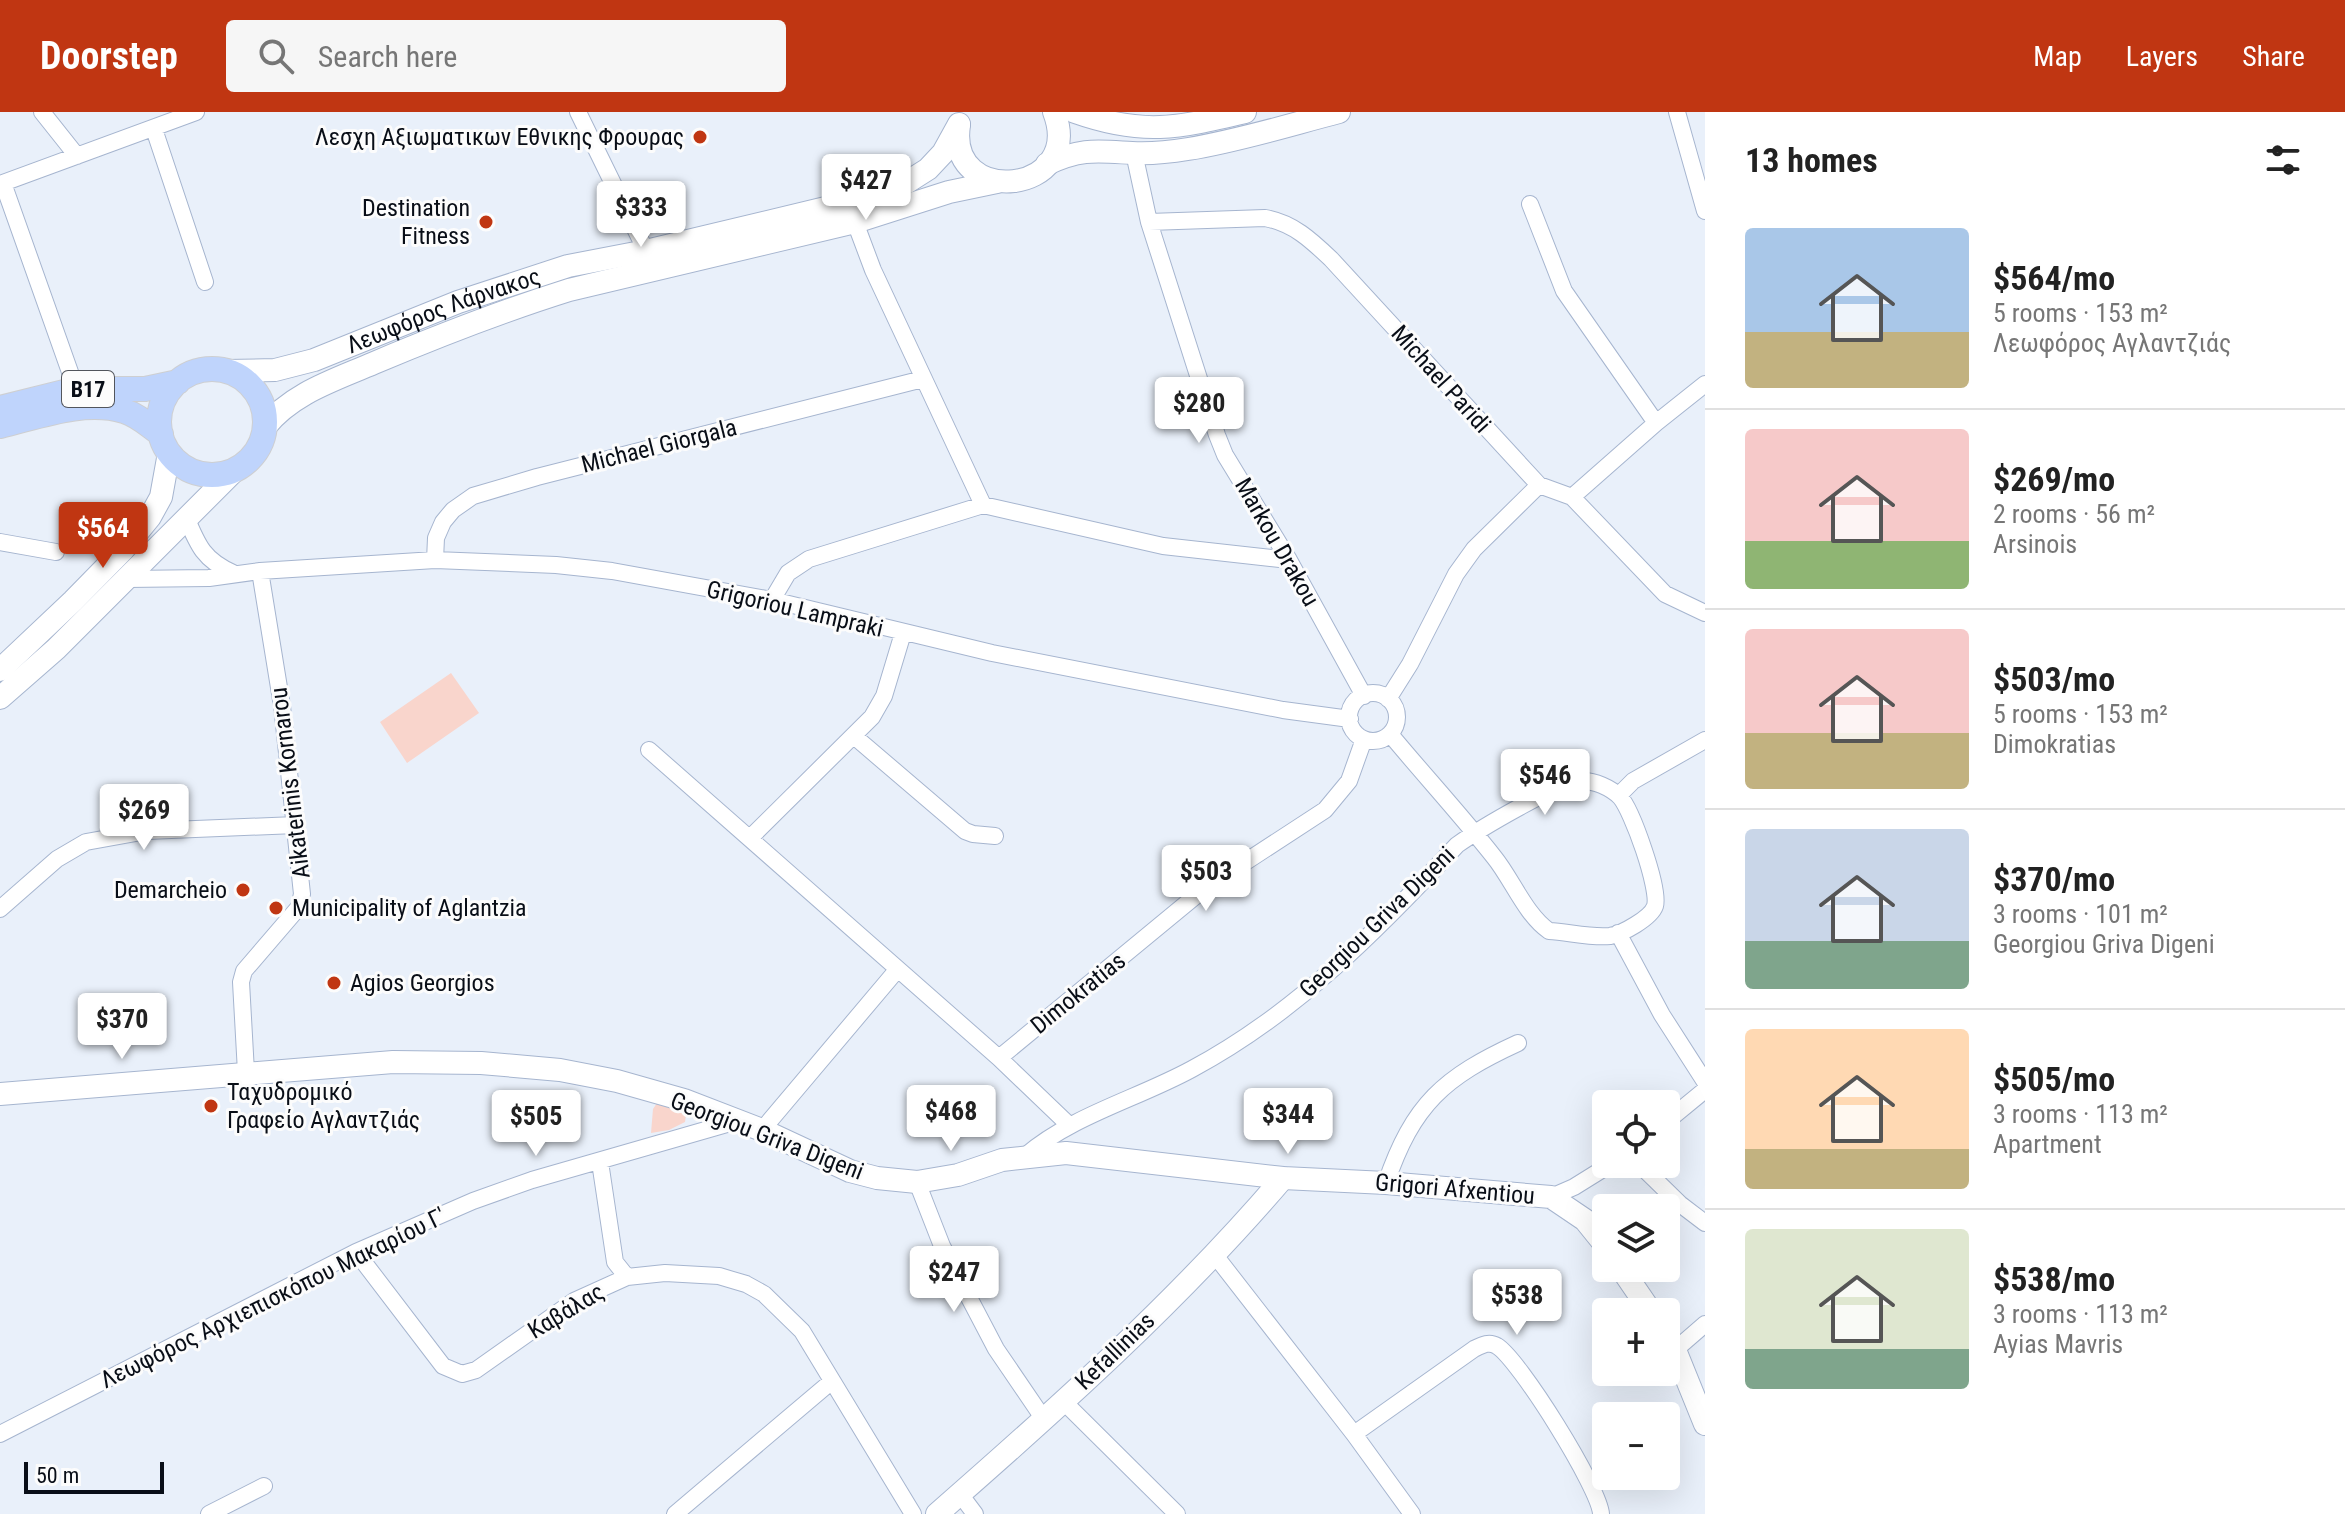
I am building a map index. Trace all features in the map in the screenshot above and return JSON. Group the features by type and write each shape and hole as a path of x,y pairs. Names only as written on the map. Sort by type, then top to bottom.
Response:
{"main road":[{"path":"1047,164 1058,136 1054,112"},
{"path":"1075,112 1115,124 1155,129 1185,127 1245,112"},
{"name":"Λεωφόρος Λάρνακος","path":"961,116 960,148 968,164 985,178 1006,183 1025,180 1068,154 1099,150 1134,153 1190,149 1339,112"},
{"name":"Λεωφόρος Λάρνακος","path":"0,408 76,389 145,389 178,382 204,370 259,371 290,367 326,356 481,294 568,266 646,251 859,200 906,183 935,163 961,116"},
{"name":"Λεωφόρος Λάρνακος","path":"234,471 251,459 258,449 265,427 285,405 433,338 569,290 855,222 949,192 997,182"},
{"path":"226,371 240,377 257,394 263,408 265,427"},
{"path":"0,670 123,550 150,517 161,497 165,443 162,405 178,382"},
{"name":"B17","path":"0,426 72,410 109,408 134,415 165,443 183,466 200,474 216,475 234,471"},
{"path":"0,698 56,649 234,471"},
{"name":"Georgiou Griva Digeni","path":"0,1094 246,1072 435,1061 560,1070 631,1085 684,1100 762,1130 850,1171 877,1178 917,1182 958,1175 1002,1160 1025,1156"},
{"name":"Grigori Afxentiou","path":"1025,1156 1066,1153 1283,1178 1551,1197"},
{"name":"Kefallinias","path":"937,1514 1063,1401 1214,1254 1283,1178"},
{"path":"1551,1197 1585,1220 1592,1229"},
{"path":"1680,1364 1705,1424"}],"street":[{"path":"42,112 77,156"},
{"path":"76,389 2,183 196,112"},
{"path":"578,112 646,251"},
{"path":"1677,112 1705,211"},
{"path":"154,129 205,282"},
{"name":"Markou Drakou","path":"1134,153 1149,222 1225,455 1289,560 1364,696"},
{"path":"1530,204 1564,291 1656,423"},
{"name":"Michael Paridi","path":"1149,222 1265,218 1278,220 1307,236 1539,485 1572,497 1665,594 1705,613"},
{"path":"855,222 873,270 983,505"},
{"name":"Michael Giorgala","path":"435,560 436,538 443,522 453,510 473,496 923,379"},
{"path":"1572,497 1705,384"},
{"path":"1388,699 1410,664 1456,574 1474,549 1539,485"},
{"path":"772,600 788,573 809,559 983,505 1163,546 1289,560"},
{"path":"186,517 206,556 233,573"},
{"path":"0,542 56,552"},
{"name":"Grigoriou Lampraki","path":"127,579 209,578 233,573 435,560 556,565 612,571 772,600 992,653 1283,710 1350,719"},
{"name":"Aikaterinis Kornarou","path":"246,1072 241,982 244,971 299,907 302,894 282,706 260,571"},
{"path":"750,838 855,737 879,706 903,633"},
{"path":"1377,694 1388,699 1396,708 1395,728 1375,741 1364,739 1354,731 1350,719 1353,705 1364,696 1377,694"},
{"path":"1390,734 1495,858 1543,927 1549,931 1610,936 1650,915 1655,908 1656,896 1646,854 1619,795 1600,785 1580,781 1562,785 1474,833"},
{"path":"855,737 965,831 995,836"},
{"name":"Dimokratias","path":"999,1058 1204,889 1325,810 1349,781 1364,739"},
{"path":"1619,795 1633,781 1705,740"},
{"path":"649,750 999,1058 1069,1125"},
{"path":"0,909 57,859 86,842 147,831 296,825"},
{"name":"Georgiou Griva Digeni","path":"1025,1156 1069,1125 1194,1069 1282,1012 1365,940 1457,845 1474,833"},
{"path":"1618,933 1662,1015 1705,1082"},
{"path":"762,1130 897,970"},
{"path":"1386,1183 1397,1151 1423,1106 1451,1080 1480,1061 1518,1043"},
{"path":"1680,1111 1705,1090"},
{"name":"Λεωφόρος Αρχιεπισκόπου Μακαρίου Γ'","path":"0,1434 356,1252 473,1201 532,1180 737,1121"},
{"path":"600,1162 615,1262 627,1277"},
{"path":"1551,1197 1592,1176"},
{"path":"1653,1178 1705,1223"},
{"path":"917,1182 942,1246 976,1312 996,1349 1043,1418"},
{"name":"Καβάλας","path":"356,1252 427,1348 443,1366 462,1374 476,1370 574,1301 627,1277 688,1274 719,1276 746,1284 764,1294 802,1331 913,1514"},
{"path":"1214,1254 1412,1514"},
{"path":"1680,1338 1705,1324"},
{"path":"1354,1434 1474,1349 1485,1344 1496,1345 1532,1390 1567,1442 1596,1491 1601,1514"},
{"path":"675,1514 832,1381"},
{"path":"1063,1401 1177,1514"},
{"path":"209,1514 264,1486"},
{"path":"960,1494 975,1514"}],"shaded area":[{"path":"451,673 479,713 407,763 380,722"},
{"path":"657,1103 686,1115 685,1122 669,1130 651,1133 653,1109"}],"place":[{"name":"Λεσχη Αξιωματικων Εθνικης Φρουρας","path":"700,137"},
{"name":"Destination Fitness","path":"486,222"},
{"name":"Demarcheio","path":"243,890"},
{"name":"Municipality of Aglantzia","path":"276,908"},
{"name":"Agios Georgios","path":"334,983"},
{"name":"Ταχυδρομικό Γραφείο Αγλαντζιάς","path":"211,1106"}]}
